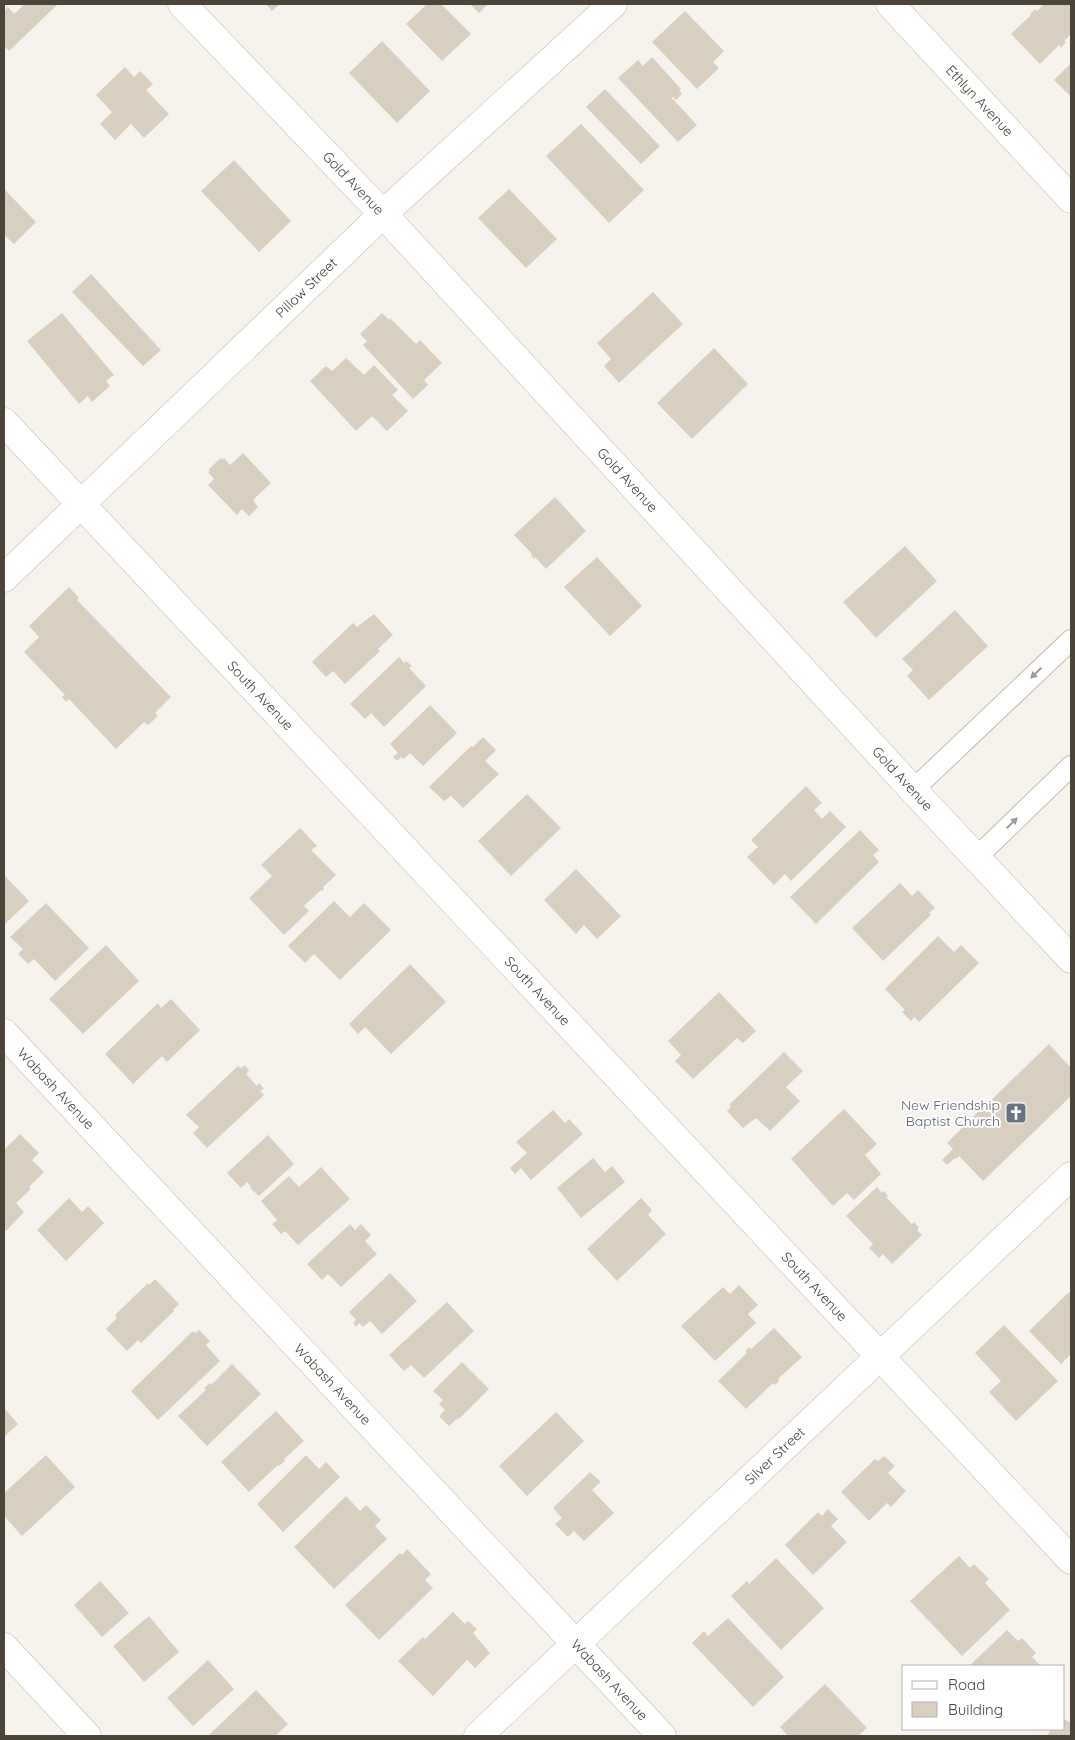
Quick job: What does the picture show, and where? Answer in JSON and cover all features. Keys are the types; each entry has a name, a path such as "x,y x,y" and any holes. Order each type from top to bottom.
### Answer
{"street":[{"name":"Gold Avenue","path":"182,4 383,214 913,790 1071,958"},
{"name":"Pillow Street","path":"4,578 383,214 613,4"},
{"name":"Ethlyn Avenue","path":"890,4 1071,199"},
{"name":"South Avenue","path":"4,422 881,1355 1071,1560"},
{"name":"Wabash Avenue","path":"4,1033 662,1736"},
{"name":"Silver Street","path":"478,1736 1071,1176"},
{"path":"4,1647 87,1736"}],"lane":[{"path":"913,790 1071,640"},
{"path":"977,857 1071,766"}],"building":[{"path":"25,4 58,4 9,51 4,46 4,11 8,7 14,14"},
{"path":"266,4 280,4 272,11"},
{"path":"427,4 441,4 471,34 442,61 406,24"},
{"path":"470,4 488,4 479,13"},
{"path":"1044,4 1071,4 1071,34 1064,41 1066,42 1061,48 1059,45 1040,64 1011,34 1035,9 1037,11"},
{"path":"685,11 724,51 713,62 719,68 697,89 652,42"},
{"path":"382,41 430,91 397,123 349,73"},
{"path":"652,57 681,89 679,91 682,94 676,100 671,97 697,125 678,142 618,78 638,60 643,66"},
{"path":"1071,63 1071,97 1054,80"},
{"path":"125,67 134,77 140,71 153,84 146,90 169,114 144,138 131,124 115,140 100,124 112,112 96,95"},
{"path":"605,89 660,146 641,164 586,107"},
{"path":"581,124 644,190 609,223 546,156"},
{"path":"234,160 291,221 259,252 201,191"},
{"path":"4,189 36,222 14,244 4,235"},
{"path":"509,189 557,239 526,268 478,218"},
{"path":"91,274 161,350 143,366 72,292"},
{"path":"653,292 683,324 619,383 604,366 611,359 597,343"},
{"path":"62,313 114,375 106,381 110,386 92,402 88,396 79,404 27,341"},
{"path":"382,313 389,320 390,318 416,344 420,340 442,363 424,380 428,385 413,399 363,345 367,341 360,334"},
{"path":"714,348 748,384 692,439 657,403"},
{"path":"346,358 364,375 374,365 398,390 392,395 408,411 387,431 372,416 356,431 310,381 326,366 332,371"},
{"path":"243,453 271,483 253,500 258,507 249,516 242,509 237,515 208,485 214,479 208,472 210,471 209,469 221,458 222,460 224,458 230,465"},
{"path":"555,497 586,531 546,569 535,557 534,559 532,554 514,535"},
{"path":"905,546 937,581 876,638 843,602"},
{"path":"597,557 642,606 610,636 564,587"},
{"path":"69,587 79,598 77,600 171,697 155,713 158,716 148,725 144,722 116,749 69,699 66,702 62,697 65,695 24,652 39,637 29,626"},
{"path":"955,610 988,646 929,700 907,676 913,670 902,659"},
{"path":"374,614 393,635 378,649 380,651 345,684 333,671 326,677 312,662 353,623 357,627"},
{"path":"399,657 404,663 406,661 412,666 409,668 426,686 384,727 371,713 365,719 350,704"},
{"path":"430,705 457,733 423,766 410,753 404,759 401,757 397,761 393,757 398,753 390,744"},
{"path":"483,737 496,750 485,761 499,774 463,808 451,796 444,801 429,787 471,746 473,747"},
{"path":"806,786 822,803 814,810 822,819 830,811 846,827 791,881 785,874 774,885 747,857 758,847 751,840"},
{"path":"527,794 561,828 511,876 478,841"},
{"path":"300,828 317,846 311,850 336,875 323,887 322,891 304,906 309,911 284,935 249,898 272,876 261,865"},
{"path":"860,830 879,850 873,855 879,862 816,924 790,897"},
{"path":"576,869 621,916 597,939 584,925 576,934 544,900"},
{"path":"4,875 29,901 4,925"},
{"path":"900,883 912,896 918,890 935,908 929,913 931,915 883,961 852,928"},
{"path":"334,901 350,917 364,903 391,930 340,980 314,954 305,963 288,946"},
{"path":"46,903 89,948 55,981 34,959 28,964 18,954 23,949 10,937"},
{"path":"938,936 954,952 961,945 979,963 919,1022 914,1017 911,1021 902,1012 905,1010 885,989"},
{"path":"106,945 139,981 83,1034 49,999"},
{"path":"410,964 446,1002 391,1054 365,1027 358,1034 349,1024"},
{"path":"719,992 756,1031 743,1043 737,1038 693,1079 675,1061 681,1055 668,1041"},
{"path":"171,999 200,1030 167,1062 162,1056 133,1084 105,1054 158,1003 161,1008"},
{"name":"New Friendship Baptist Church","path":"1049,1044 1071,1068 1071,1096 983,1181 959,1156 947,1165 942,1160 953,1149 947,1143 982,1108 980,1106 985,1102 987,1104"},
{"path":"784,1052 803,1071 786,1087 800,1101 770,1131 756,1118 743,1128 727,1111 731,1107 729,1105"},
{"path":"245,1065 249,1071 246,1074 257,1086 259,1083 264,1089 260,1091 264,1095 207,1148 193,1133 199,1127 186,1115 238,1066 241,1068"},
{"path":"844,1109 877,1144 865,1155 881,1174 854,1200 847,1193 833,1206 791,1159"},
{"path":"553,1110 565,1123 569,1119 583,1134 531,1180 521,1168 515,1174 510,1168 527,1153 516,1142"},
{"path":"20,1134 39,1153 32,1160 44,1172 29,1187 31,1189 16,1203 24,1212 6,1231 4,1229 4,1150"},
{"path":"268,1135 294,1164 259,1196 250,1188 247,1182 241,1188 227,1173"},
{"path":"593,1158 605,1172 612,1166 625,1182 581,1218 557,1188"},
{"path":"321,1167 350,1199 298,1245 285,1231 281,1234 272,1224 277,1220 261,1201 289,1176 299,1187"},
{"path":"877,1187 882,1193 884,1191 888,1196 886,1197 912,1224 914,1222 919,1228 917,1230 922,1235 892,1264 883,1254 879,1258 869,1248 873,1244 846,1216"},
{"path":"69,1198 82,1212 88,1206 104,1223 66,1261 37,1230"},
{"path":"641,1198 652,1210 648,1215 666,1234 617,1281 587,1249"},
{"path":"350,1224 355,1230 361,1224 371,1235 365,1241 377,1254 341,1287 328,1274 322,1280 307,1264"},
{"path":"390,1273 417,1301 382,1334 370,1321 363,1327 359,1323 356,1327 353,1323 356,1320 349,1312"},
{"path":"155,1279 179,1304 141,1343 138,1340 127,1351 106,1329 117,1318 115,1315 148,1283 149,1285"},
{"path":"739,1285 758,1305 748,1314 756,1323 715,1361 681,1326 723,1287 730,1294"},
{"path":"1069,1292 1071,1294 1071,1354 1061,1364 1029,1331"},
{"path":"447,1302 474,1331 424,1378 411,1365 404,1371 389,1355"},
{"path":"1004,1325 1058,1381 1016,1421 989,1392 1001,1381 975,1353"},
{"path":"774,1328 802,1357 778,1379 779,1381 775,1385 773,1383 746,1409 718,1381 747,1353 745,1352 749,1347 751,1349"},
{"path":"199,1330 210,1341 206,1345 220,1361 158,1420 131,1391 193,1331 195,1333"},
{"path":"462,1362 489,1389 459,1419 449,1426 439,1416 445,1410 439,1404 443,1400 433,1391"},
{"path":"232,1364 261,1394 207,1446 178,1416 206,1390 204,1388 210,1383 211,1385"},
{"path":"4,1408 18,1424 4,1437"},
{"path":"276,1411 304,1441 284,1459 285,1461 278,1465 249,1492 221,1462"},
{"path":"556,1412 584,1441 527,1496 499,1466"},
{"path":"46,1455 75,1487 22,1536 4,1516 4,1493"},
{"path":"306,1455 319,1469 326,1462 340,1477 283,1532 257,1504"},
{"path":"884,1456 895,1466 888,1473 906,1491 891,1507 887,1503 869,1521 841,1492 875,1459 878,1461"},
{"path":"590,1472 601,1482 592,1490 614,1513 584,1541 574,1531 568,1537 555,1524 562,1518 553,1508"},
{"path":"346,1496 360,1511 366,1505 381,1520 375,1526 387,1539 334,1589 294,1547"},
{"path":"828,1509 838,1519 831,1526 847,1542 813,1575 785,1545 818,1512 822,1516"},
{"path":"407,1549 431,1574 425,1580 433,1588 379,1640 345,1605 400,1553 402,1555"},
{"path":"959,1556 970,1568 974,1564 989,1579 985,1583 1010,1610 962,1656 910,1601"},
{"path":"776,1558 824,1608 781,1650 731,1596 747,1581 749,1584"},
{"path":"100,1581 129,1613 102,1637 74,1605"},
{"path":"453,1612 465,1624 468,1621 477,1629 473,1633 490,1653 475,1668 467,1660 433,1696 398,1661 423,1637 425,1639"},
{"path":"149,1616 179,1652 144,1682 113,1646"},
{"path":"728,1618 784,1677 753,1707 692,1643 704,1631 708,1636"},
{"path":"1007,1630 1018,1641 1022,1638 1036,1653 1032,1657 1040,1665 970,1665"},
{"path":"208,1660 234,1689 193,1726 167,1698"},
{"path":"825,1684 867,1728 858,1736 788,1736 780,1727"},
{"path":"256,1690 288,1724 275,1736 208,1736"},
{"path":"1065,1720 1071,1723 1071,1736 1047,1736 1050,1730 1065,1730"}],"place":[{"name":"New Friendship Baptist Church","path":"1016,1113"}]}
